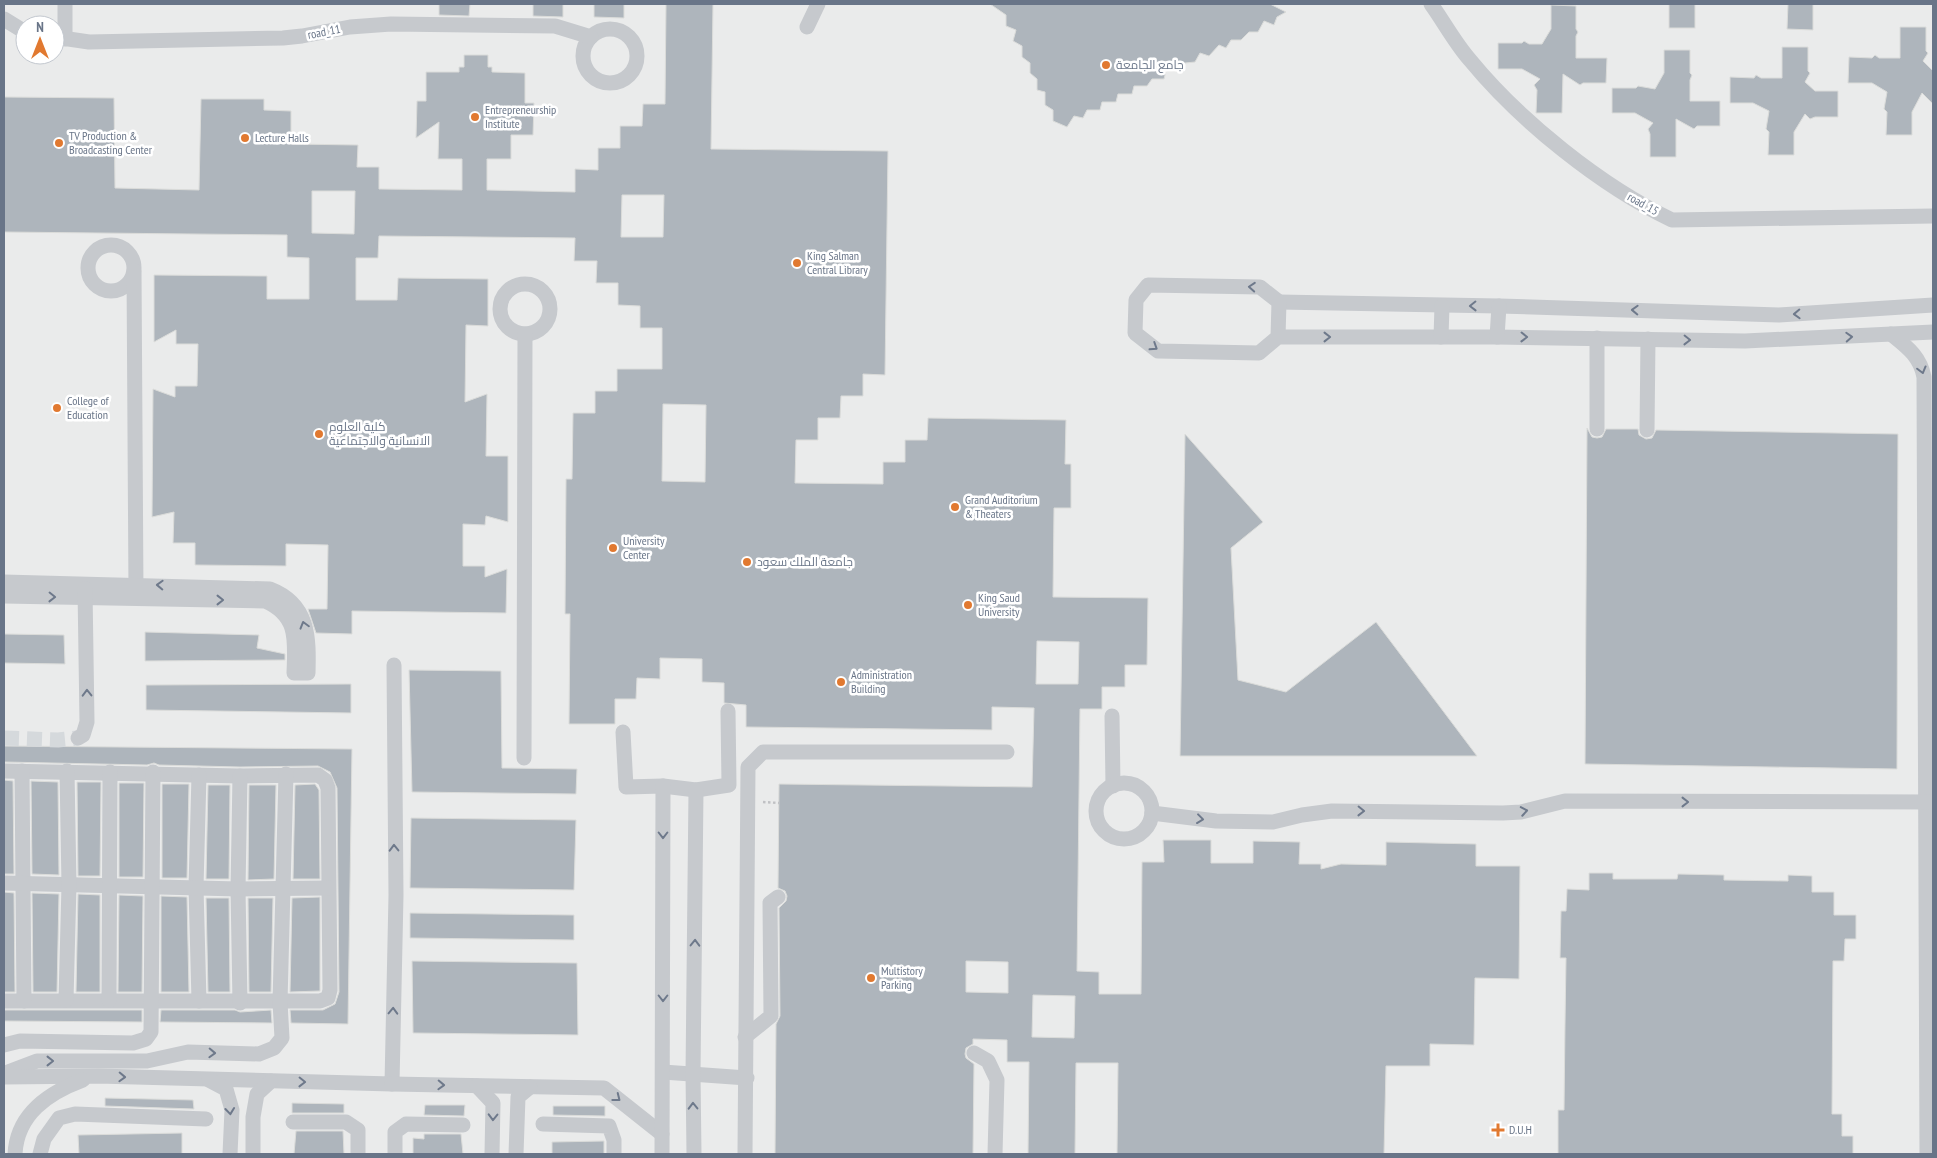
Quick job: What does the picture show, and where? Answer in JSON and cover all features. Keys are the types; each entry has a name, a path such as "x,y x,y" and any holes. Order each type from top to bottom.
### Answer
{"street":[{"path":"807,27 818,4"},
{"name":"road_15","path":"1431,4 1469,60 1522,116 1613,187 1641,205 1672,220 1933,216"},
{"path":"4,19 15,26"},
{"name":"road_11","path":"65,39 89,42 283,38 350,27 391,24 555,26 591,37"},
{"path":"134,271 136,599"},
{"path":"1933,305 1779,315 1499,306 1279,302 1260,287 1148,285 1136,300 1135,333 1158,352 1259,353 1278,337 1497,337 1745,341 1933,332"},
{"path":"1278,337 1279,302"},
{"path":"1442,306 1442,337"},
{"path":"1497,337 1499,306"},
{"path":"524,758 525,334"},
{"path":"1891,334 1916,355 1922,365 1924,377 1929,802 1927,1154"},
{"path":"1597,338 1597,429"},
{"path":"1646,430 1648,340"},
{"path":"4,582 85,591 136,599 258,600 272,604 288,618 294,631 301,673 309,646 304,620 290,600 277,592 262,587 136,584 85,591 4,596"},
{"path":"78,738 83,735 87,722 85,591"},
{"path":"392,1084 396,895 394,665"},
{"path":"623,732 626,787 664,786 696,790 729,785 728,711"},
{"path":"1112,716 1113,786"},
{"path":"745,1154 748,767 764,752 1007,752"},
{"path":"4,771 152,772 240,776 318,775 325,780 328,788 330,990 328,998 320,1001 240,1003 151,1000 4,1001"},
{"path":"22,771 24,1001"},
{"path":"66,1000 69,885 68,771"},
{"path":"109,1000 110,772"},
{"path":"4,1045 20,1041 139,1042 146,1039 151,1032 152,772"},
{"path":"4,1075 37,1061 147,1061 188,1052 259,1054 274,1048 282,1038 280,1002 286,774"},
{"path":"199,775 196,887 199,1001"},
{"path":"240,776 238,889 240,1003"},
{"path":"1122,784 1140,789 1147,796 1152,813 1145,830 1130,839 1121,839 1105,832 1099,824 1096,808 1099,798 1113,786 1122,784"},
{"path":"662,1154 664,786"},
{"path":"694,1154 696,790"},
{"path":"1152,813 1216,821 1274,822 1302,815 1332,811 1521,812 1565,801 1929,802"},
{"path":"4,884 23,883 151,888 328,888"},
{"path":"745,1037 771,1016 770,904 778,897"},
{"path":"974,1053 988,1061 997,1080 995,1154"},
{"path":"663,1072 747,1078"},
{"path":"4,1075 604,1088 662,1134"},
{"path":"15,1154 16,1142 30,1112 51,1094 92,1076"},
{"path":"208,1079 226,1089 232,1110 230,1154"},
{"path":"253,1154 253,1117 257,1094 271,1081"},
{"path":"477,1086 493,1103 492,1154"},
{"path":"516,1154 518,1097 530,1087"},
{"path":"40,1154 44,1139 59,1118 75,1114 206,1119"},
{"path":"293,1122 346,1122 358,1130 358,1154"},
{"path":"396,1154 395,1132 406,1124 463,1125"},
{"path":"544,1124 609,1126 614,1140 614,1154"}],"shaded area":[{"name":"King Saud University","path":"4,4 1933,4 1933,1154 4,1154"}],"building":[{"path":"439,4 470,4 469,16 439,15"},
{"path":"533,4 563,4 563,17 533,16"},
{"path":"594,4 624,4 624,18 594,17"},
{"path":"666,4 713,4 711,149 888,151 885,375 863,374 863,396 841,396 840,418 818,418 818,440 796,440 795,483 883,484 883,462 905,462 905,440 927,440 928,418 1066,420 1065,464 1071,464 1071,508 1054,508 1053,597 1148,598 1147,665 1125,665 1125,687 1102,687 1102,709 1080,709 1077,971 1099,972 1099,994 1141,994 1142,862 1164,862 1163,840 1211,840 1211,863 1253,863 1253,841 1300,842 1299,864 1321,864 1321,869 1341,864 1386,865 1386,842 1476,844 1476,866 1520,866 1519,979 1475,978 1474,1045 1430,1044 1430,1066 1386,1066 1384,1154 1117,1154 1118,1063 1076,1063 1075,1154 1028,1154 1029,1062 1007,1062 1007,1040 973,1039 973,1044 966,1048 965,1054 966,1058 974,1064 973,1154 775,1154 776,1024 780,1016 779,908 786,901 787,896 785,891 778,888 779,784 1032,787 1034,708 992,707 992,730 746,727 746,705 724,703 724,683 702,682 702,659 660,658 660,679 637,678 636,699 615,699 615,724 569,724 570,614 565,614 566,479 572,479 573,413 595,413 595,391 617,391 617,369 662,369 662,328 640,328 640,306 618,305 618,283 596,283 597,261 574,261 575,238 379,236 378,258 356,258 356,300 397,300 398,278 488,279 488,326 466,325 465,402 487,394 486,456 508,456 508,522 486,516 485,525 463,524 463,566 485,566 485,577 507,569 506,613 352,611 352,634 316,633 308,609 327,609 328,545 286,544 286,566 195,565 195,543 173,543 174,512 152,517 153,389 175,397 175,386 197,386 198,344 176,344 176,330 154,342 154,275 267,276 267,299 309,299 309,258 287,257 287,235 4,232 4,97 114,98 115,188 199,190 201,99 264,99 264,110 291,111 291,144 358,145 357,167 379,167 379,189 462,190 462,159 438,159 439,122 416,138 417,101 426,101 426,72 459,72 459,67 464,67 464,55 488,55 488,67 492,67 492,72 525,73 525,103 534,103 533,135 511,135 511,159 487,159 487,190 575,192 575,169 598,170 598,148 620,148 620,126 642,126 643,104 665,104","holes":["312,191 355,191 354,234 312,233","622,195 664,195 663,237 621,237","663,404 706,405 705,482 662,481","1037,641 1079,642 1078,684 1036,684","966,961 1008,962 1008,993 966,992","1033,995 1075,996 1074,1038 1032,1037"]},
{"name":"جامع الجامعة","path":"990,4 1270,4 1286,12 1277,17 1274,25 1264,21 1258,32 1249,32 1241,40 1231,40 1226,48 1219,45 1209,56 1200,53 1195,62 1185,63 1178,71 1166,71 1164,79 1152,79 1147,86 1134,86 1132,94 1118,94 1116,102 1102,102 1100,110 1087,110 1083,118 1074,116 1067,127 1053,121 1053,110 1045,105 1045,92 1037,90 1037,79 1030,73 1030,63 1022,57 1022,46 1013,41 1016,30 1006,26 1006,15"},
{"path":"1669,4 1695,4 1695,28 1669,28"},
{"path":"1788,4 1813,4 1813,30 1787,29"},
{"path":"1551,5 1576,6 1576,29 1578,32 1576,36 1576,58 1607,58 1606,83 1583,83 1580,85 1563,74 1562,113 1536,113 1537,90 1534,85 1540,79 1522,69 1498,69 1498,43 1522,43 1524,41 1529,44 1542,44 1551,29"},
{"path":"1900,27 1926,27 1926,51 1928,53 1923,61 1933,71 1933,104 1922,93 1912,112 1912,135 1886,135 1887,112 1884,109 1887,92 1872,83 1848,83 1849,57 1872,58 1875,55 1879,58 1900,58"},
{"path":"1782,47 1808,47 1808,71 1810,73 1805,82 1815,91 1838,91 1838,117 1815,117 1810,119 1805,114 1794,132 1794,155 1768,155 1769,132 1766,129 1769,111 1753,103 1730,103 1730,77 1754,78 1756,75 1761,78 1782,78"},
{"path":"1664,50 1690,50 1690,73 1692,75 1690,80 1690,101 1720,101 1720,126 1697,126 1694,129 1676,119 1676,157 1650,157 1650,134 1648,129 1653,123 1635,113 1612,113 1612,88 1636,88 1638,86 1655,89 1664,73"},
{"path":"1587,428 1592,437 1597,438 1602,437 1606,429 1638,429 1639,435 1646,439 1652,438 1656,430 1898,434 1897,769 1585,764"},
{"path":"1185,434 1263,522 1231,548 1238,680 1286,692 1376,622 1477,756 1180,756"},
{"path":"145,632 259,635 257,648 285,654 285,660 145,661"},
{"path":"4,634 64,635 65,664 4,663"},
{"path":"409,670 501,671 502,768 577,769 576,794 412,792"},
{"path":"351,684 351,713 146,710 146,685"},
{"path":"4,746 352,749 348,1024 291,1023 290,1010 323,1010 335,1004 339,992 337,788 330,772 318,766 240,767 159,765 154,763 147,765 4,762"},
{"path":"4,780 13,781 14,874 4,874"},
{"path":"31,781 58,782 59,875 32,874"},
{"path":"77,782 101,782 100,876 78,876"},
{"path":"119,783 144,783 143,877 119,877"},
{"path":"162,784 189,784 187,878 162,878"},
{"path":"315,784 319,790 320,879 293,879 295,785"},
{"path":"208,785 230,785 229,879 206,879"},
{"path":"249,785 276,785 274,879 248,880"},
{"path":"411,818 576,820 574,890 410,888"},
{"path":"1589,873 1613,873 1613,879 1677,879 1678,874 1724,875 1724,880 1788,881 1788,875 1812,876 1812,892 1834,892 1834,915 1856,915 1856,939 1845,939 1844,961 1833,961 1832,1114 1842,1114 1842,1136 1853,1136 1853,1154 1558,1154 1558,1110 1564,1110 1566,958 1560,958 1561,911 1566,911 1567,889 1589,890"},
{"path":"4,892 14,893 15,992 4,992"},
{"path":"32,893 59,894 57,992 33,992"},
{"path":"78,894 100,895 100,992 76,992"},
{"path":"119,895 143,896 142,992 118,992"},
{"path":"161,896 187,897 189,992 161,992"},
{"path":"320,897 320,991 290,992 292,898"},
{"path":"206,898 229,898 230,992 208,992"},
{"path":"248,898 273,898 271,992 249,992"},
{"path":"410,913 574,915 574,940 410,938"},
{"path":"412,961 577,963 578,1035 413,1033"},
{"path":"4,1010 142,1010 142,1022 4,1021"},
{"path":"161,1010 235,1010 240,1012 271,1010 272,1023 160,1022"},
{"path":"105,1098 193,1100 194,1109 105,1106"},
{"path":"292,1103 344,1104 344,1113 292,1113"},
{"path":"425,1105 465,1105 464,1116 424,1115"},
{"path":"553,1106 605,1106 605,1116 553,1115"},
{"path":"296,1131 343,1131 344,1154 294,1154"},
{"path":"182,1133 182,1154 79,1154 78,1135"},
{"path":"424,1134 461,1134 463,1154 413,1154 413,1138 424,1139"},
{"path":"604,1141 604,1154 552,1154 552,1142"}],"tunnel":[{"path":"4,738 58,740 78,738"}],"place":[{"name":"جامع الجامعة","path":"1106,65"},
{"name":"Entrepreneurship Institute","path":"475,117"},
{"name":"Lecture Halls","path":"245,138"},
{"name":"TV Production & Broadcasting Center","path":"59,143"},
{"name":"King Salman Central Library","path":"797,263"},
{"name":"College of Education","path":"57,408"},
{"name":"كلية العلوم الانسانية والاجتماعية","path":"319,434"},
{"name":"Grand Auditorium & Theaters","path":"955,507"},
{"name":"University Center","path":"613,548"},
{"name":"جامعة الملك سعود","path":"747,562"},
{"name":"King Saud University","path":"968,605"},
{"name":"Administration Building","path":"841,682"},
{"name":"Multistory Parking","path":"871,978"},
{"name":"D.U.H","path":"1498,1130"}]}
